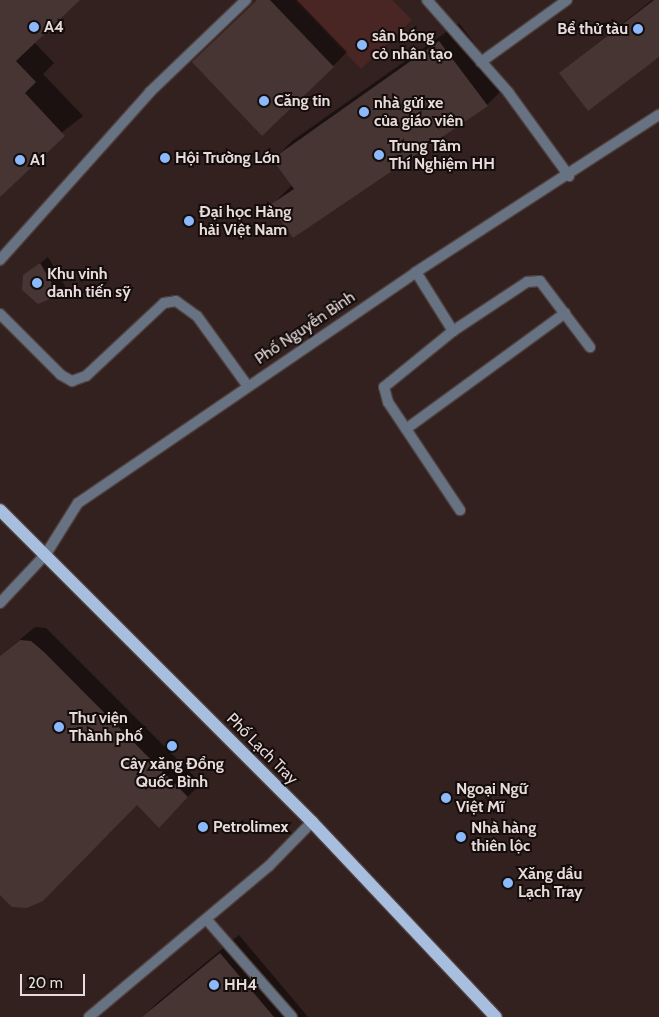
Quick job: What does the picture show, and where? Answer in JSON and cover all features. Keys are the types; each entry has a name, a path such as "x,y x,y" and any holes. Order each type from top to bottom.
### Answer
{"main road":[{"name":"Phố Lạch Tray","path":"0,510 312,822 496,1017"}],"street":[{"path":"0,260 150,92 246,0"},
{"path":"428,0 481,62 569,176"},
{"path":"481,62 567,0"},
{"name":"Phố Nguyễn Bình","path":"0,603 46,554 78,503 247,385 416,272 569,176 659,115"},
{"path":"416,272 453,331"},
{"path":"460,510 406,429 384,387 453,331 528,282 540,281 590,347"},
{"path":"0,314 61,375 72,380 86,376 164,303 176,301 197,316 247,385"},
{"path":"406,429 565,313"},
{"path":"89,1017 207,920 312,822"},
{"path":"207,920 292,1017"}],"shaded area":[{"name":"sân bóng cỏ nhân tạo","path":"294,0 392,0 412,20 361,69"}],"building":[{"path":"0,0 80,0 16,61 36,82 25,93 65,136 0,197"},
{"name":"Căng tin","path":"257,0 270,0 334,67 262,136 192,62"},
{"name":"Bể thử tàu","path":"654,0 659,0 659,57 588,111 559,73"},
{"path":"439,41 488,106 293,238 270,205 294,189 272,159"},
{"name":"Khu vinh danh tiến sỹ","path":"40,263 59,295 38,304 22,290 23,275"},
{"name":"Thư viện Thành phố","path":"20,640 31,641 44,652 188,797 159,828 137,805 43,901 27,908 12,907 0,895 0,656"},
{"name":"HH4","path":"220,953 274,1017 142,1017"}],"place":[{"name":"A4","path":"34,27"},
{"name":"Bể thử tàu","path":"638,29"},
{"name":"sân bóng cỏ nhân tạo","path":"362,45"},
{"name":"Căng tin","path":"264,101"},
{"name":"nhà gửi xe của giáo viên","path":"364,112"},
{"name":"Trung Tâm Thí Nghiệm HH","path":"379,155"},
{"name":"Hội Trường Lớn","path":"165,158"},
{"name":"A1","path":"20,160"},
{"name":"Đại học Hàng hải Việt Nam","path":"189,221"},
{"name":"Khu vinh danh tiến sỹ","path":"37,283"},
{"name":"Thư viện Thành phố","path":"59,727"},
{"name":"Cây xăng Đổng Quốc Bình","path":"172,746"},
{"name":"Ngoại Ngữ Việt Mĩ","path":"446,798"},
{"name":"Petrolimex","path":"203,827"},
{"name":"Nhà hàng thiên lộc","path":"461,837"},
{"name":"Xăng dầu Lạch Tray","path":"508,883"},
{"name":"HH4","path":"214,985"}]}
